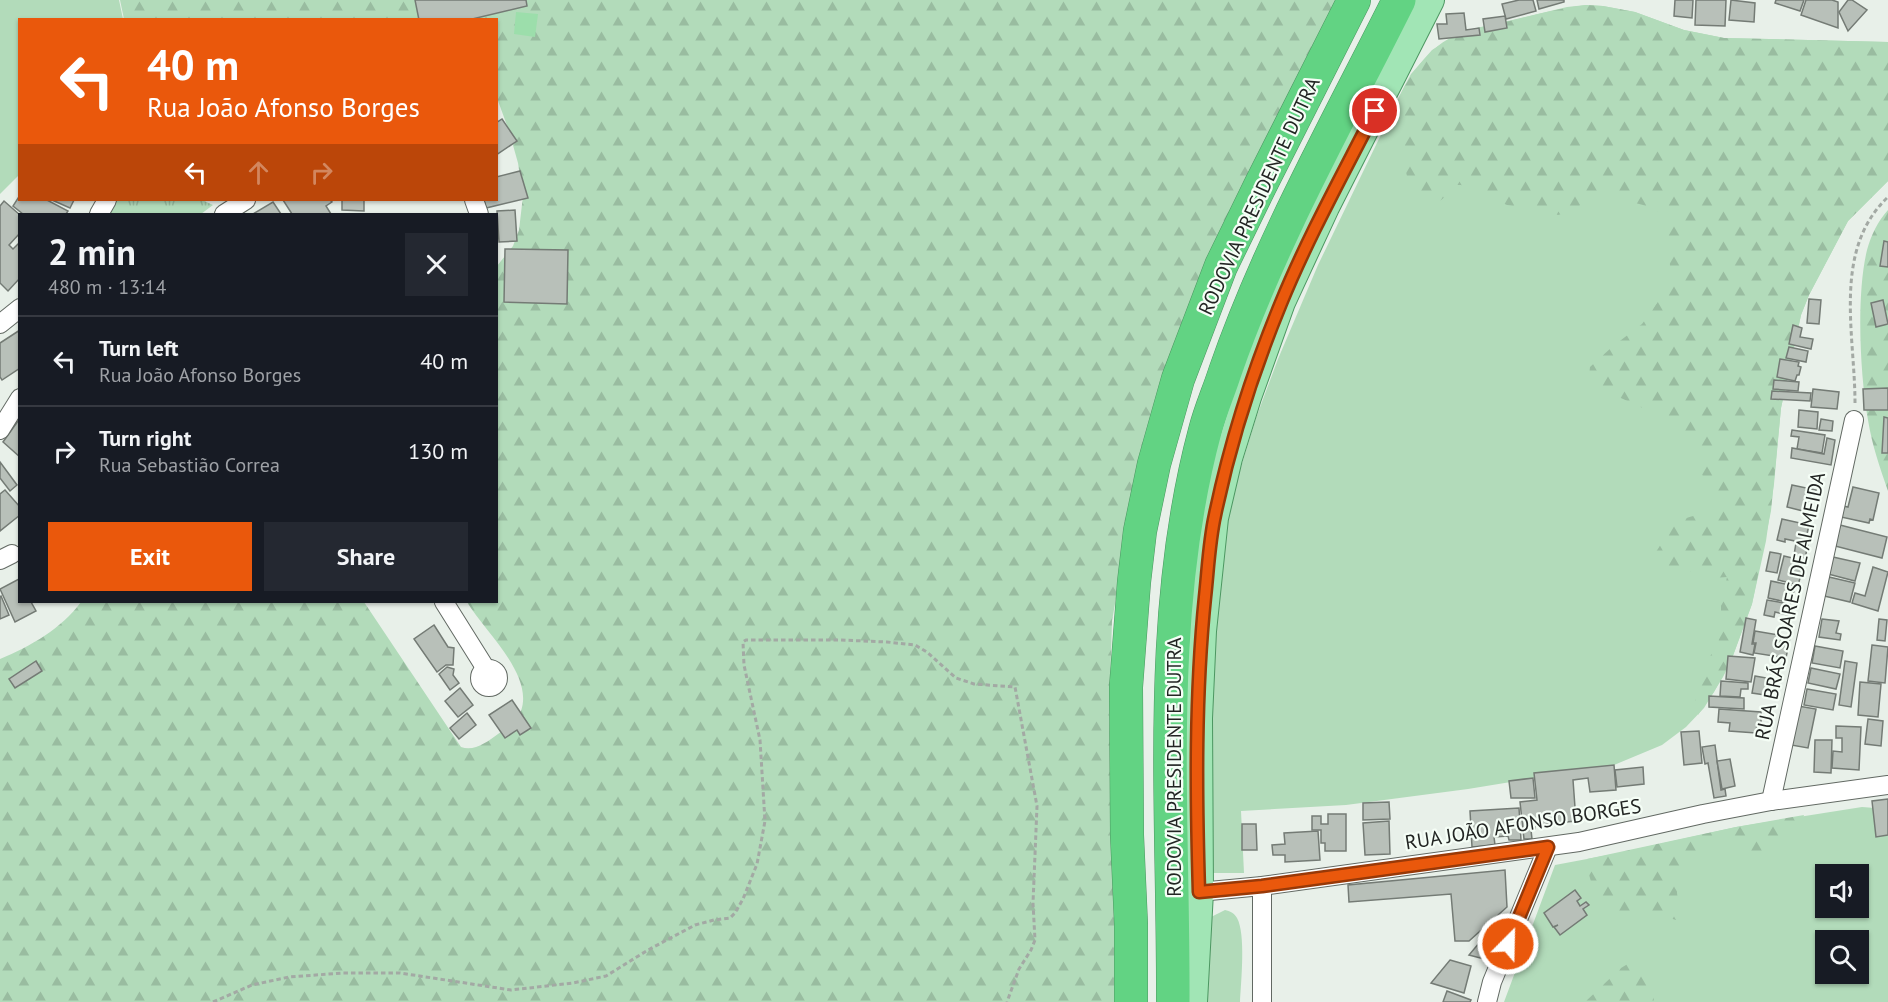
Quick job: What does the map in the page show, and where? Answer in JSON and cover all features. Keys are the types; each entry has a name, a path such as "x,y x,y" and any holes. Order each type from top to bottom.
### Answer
{"highway":[{"name":"RODOVIA PRESIDENTE DUTRA","path":"1131,1002 1126,687 1140,531 1154,464 1178,379 1221,267 1354,0"},
{"name":"RODOVIA PRESIDENTE DUTRA","path":"1173,1002 1170,735 1172,668 1177,587 1205,430 1248,309 1290,217 1399,0"}],"main road":[{"path":"1194,1002 1199,892 1198,718 1202,631 1214,518 1228,458 1250,387 1281,302 1325,207 1430,0"}],"street":[{"path":"225,213 241,201"},
{"path":"0,324 18,310"},
{"path":"0,430 18,401"},
{"name":"RUA BRÁS SOARES DE ALMEIDA","path":"1771,801 1854,420"},
{"path":"445,603 486,669"},
{"name":"RUA JOÃO AFONSO BORGES","path":"1199,892 1262,886 1548,847 1771,801 1888,785"},
{"path":"1486,1002 1492,982 1548,847"},
{"path":"1262,886 1262,1002"}],"path":[{"path":"1854,420 1851,300 1853,264 1863,230 1873,211 1888,197"},
{"path":"213,1002 252,985 289,977 343,973 400,973 511,990 573,983 606,976 685,930 714,920 730,918 743,899 757,864 762,847 765,821 760,740 744,665 743,642 746,640 840,640 915,645 927,652 956,678 974,684 1015,687 1023,741 1037,806 1033,903 1035,940 1018,969 1007,1002"}],"green space":[{"path":"0,0 119,0 123,18 18,18 18,176 0,194"},
{"path":"120,0 1339,0 1133,501 1112,621 1109,721 1124,903 1125,1002 0,1002 0,659 45,636 80,603 365,603 461,747 476,747 505,729 521,711 523,697 514,668 468,603 498,603 498,265 513,246 519,230 523,196 518,163 498,101 498,18 124,18"},
{"path":"1586,5 1635,12 1684,30 1724,38 1888,42 1888,181 1848,221 1801,315 1781,408 1766,541 1752,604 1731,661 1704,708 1686,727 1662,745 1614,765 1468,789 1346,805 1241,811 1244,873 1203,873 1201,802 1223,537 1236,483 1256,418 1318,265 1404,87 1411,74 1432,50 1461,32 1567,7"},
{"path":"1586,5 1635,12 1684,30 1724,38 1888,42 1888,181 1848,221 1801,315 1781,408 1771,511 1752,604 1731,661 1698,715 1693,686 1696,677 1717,646 1721,632 1721,604 1727,577 1713,578 1685,570 1671,570 1656,562 1653,556 1677,523 1692,516 1733,507 1717,495 1706,482 1685,432 1662,417 1609,392 1589,376 1590,367 1642,324 1660,299 1670,266 1669,251 1663,234 1664,214 1643,205 1604,195 1594,197 1569,212 1558,215 1534,205 1518,207 1507,205 1461,185 1456,185 1440,201 1427,203 1407,176 1404,164 1405,139 1394,107 1420,64 1448,39 1472,29"},
{"path":"111,201 204,201 213,205 202,213 105,213"},
{"path":"1888,210 1888,491 1868,420 1861,358 1860,312 1867,250 1875,228"},
{"path":"1862,807 1888,809 1888,1002 1504,1002 1555,865 1736,827"},
{"path":"1804,815 1795,832 1770,844 1760,857 1744,853 1725,840 1711,841 1704,856 1689,862 1677,891 1681,913 1676,920 1654,912 1623,918 1597,903 1587,859"},
{"path":"1225,910 1235,915 1240,925 1242,958 1240,1002 1202,1002 1211,917"},
{"path":"1636,959 1651,969 1654,1002 1585,1002 1621,968"}],"shaded area":[{"path":"516,12 538,14 535,37 514,34"}],"building":[{"path":"415,0 526,0 527,6 476,18 419,18"},
{"path":"1533,0 1536,11 1506,19 1502,4"},
{"path":"1537,0 1564,0 1564,2 1539,9"},
{"path":"1675,0 1693,0 1692,18 1674,16"},
{"path":"1696,0 1726,0 1725,26 1695,25"},
{"path":"1731,0 1755,3 1754,22 1729,20"},
{"path":"1776,0 1804,0 1800,11 1775,3"},
{"path":"1806,0 1838,2 1838,28 1801,15"},
{"path":"1848,0 1852,0 1867,10 1848,31 1839,12"},
{"path":"1464,13 1466,30 1479,28 1480,35 1439,39 1437,24 1447,24 1446,14"},
{"path":"1505,16 1507,28 1485,32 1483,19"},
{"path":"502,119 517,141 498,154 498,122"},
{"path":"520,171 528,198 486,208 484,201 498,201 498,176"},
{"path":"18,198 18,201 49,201 68,211 67,213 22,213 13,206"},
{"path":"4,201 18,213 18,235 9,245 13,249 18,244 18,280 8,291 0,283 0,206"},
{"path":"54,201 74,201 70,208"},
{"path":"284,201 332,202 326,206 330,213 291,213"},
{"path":"342,201 364,201 364,211 342,210"},
{"path":"273,202 280,213 255,213"},
{"path":"515,210 517,241 499,242 497,211"},
{"path":"1884,241 1888,242 1888,267 1880,266"},
{"path":"505,249 568,250 567,304 504,302"},
{"path":"1809,299 1821,300 1819,324 1807,323"},
{"path":"1883,300 1888,324 1876,327 1871,303"},
{"path":"1793,325 1802,328 1800,337 1813,339 1811,349 1789,344"},
{"path":"18,331 18,369 2,380 0,377 0,343"},
{"path":"1789,347 1808,351 1806,362 1786,358"},
{"path":"1780,359 1799,362 1798,366 1801,367 1795,381 1777,377"},
{"path":"1774,380 1799,382 1798,391 1773,389"},
{"path":"1888,388 1888,410 1864,410 1863,389"},
{"path":"1813,389 1839,392 1837,409 1811,407"},
{"path":"1772,391 1811,393 1810,401 1771,399"},
{"path":"1799,410 1818,412 1817,429 1798,427"},
{"path":"1884,417 1888,418 1888,453 1882,453"},
{"path":"1821,419 1833,421 1832,431 1819,430"},
{"path":"18,421 18,455 3,442"},
{"path":"1792,430 1825,435 1822,453 1797,449 1799,437 1791,436"},
{"path":"1827,438 1835,440 1831,465 1791,458 1792,448 1824,454"},
{"path":"0,462 17,485 10,491 0,478"},
{"path":"1792,485 1816,490 1811,513 1787,507"},
{"path":"1853,487 1879,493 1873,520 1870,519 1869,523 1841,517 1843,506 1848,507"},
{"path":"5,490 18,505 18,517 0,531 0,494"},
{"path":"1782,519 1809,525 1805,543 1785,539 1785,542 1777,540"},
{"path":"1840,525 1887,537 1882,558 1835,546"},
{"path":"1796,543 1808,545 1805,558 1794,555"},
{"path":"1770,552 1781,554 1777,573 1766,571"},
{"path":"1784,556 1805,561 1798,585 1778,580"},
{"path":"1833,557 1860,563 1855,581 1828,574"},
{"path":"1873,567 1888,572 1878,611 1852,603 1855,593 1865,596"},
{"path":"1829,577 1855,583 1850,602 1824,596"},
{"path":"18,580 18,603 32,603 36,611 15,622 0,589"},
{"path":"1771,581 1795,586 1791,603 1768,598"},
{"path":"0,597 9,615 0,619"},
{"path":"1767,600 1790,604 1788,615 1775,612 1774,617 1764,615"},
{"path":"1746,618 1756,620 1752,644 1755,644 1753,655 1740,652"},
{"path":"1822,619 1839,621 1836,633 1841,634 1840,640 1819,637"},
{"path":"1879,619 1887,620 1885,641 1877,640"},
{"path":"434,625 448,647 454,648 453,665 446,665 437,672 414,639"},
{"path":"1755,631 1790,637 1786,658 1754,653"},
{"path":"1872,645 1888,647 1885,683 1868,681"},
{"path":"1815,646 1843,651 1840,668 1812,663"},
{"path":"1728,656 1755,658 1751,682 1726,679"},
{"path":"36,661 42,671 15,688 9,679"},
{"path":"1845,661 1857,663 1851,707 1839,705"},
{"path":"447,667 454,669 453,675 459,683 450,690 439,674"},
{"path":"1811,668 1840,674 1836,689 1808,683"},
{"path":"1755,676 1778,680 1772,696 1752,693"},
{"path":"1721,681 1748,683 1748,689 1741,689 1740,697 1720,696"},
{"path":"1860,682 1881,684 1878,717 1858,715"},
{"path":"460,688 473,705 458,717 445,701"},
{"path":"1807,689 1836,694 1833,710 1804,705"},
{"path":"1709,696 1744,698 1744,709 1709,707"},
{"path":"512,700 531,728 520,735 517,730 505,738 489,715"},
{"path":"1798,706 1816,709 1808,748 1791,745"},
{"path":"1719,709 1761,712 1761,723 1757,723 1756,733 1729,731 1730,723 1718,722"},
{"path":"467,713 476,725 459,739 450,728"},
{"path":"1868,719 1883,721 1881,746 1865,744"},
{"path":"1836,726 1861,727 1859,770 1832,768 1833,751 1842,752 1842,738 1836,738"},
{"path":"1699,731 1702,763 1684,765 1681,732"},
{"path":"1815,740 1832,740 1831,773 1814,772"},
{"path":"1715,745 1721,790 1725,789 1726,796 1714,798 1708,763 1705,764 1702,747"},
{"path":"1730,759 1735,786 1722,789 1717,761"},
{"path":"1614,765 1616,790 1590,792 1588,778 1573,780 1576,821 1535,825 1535,829 1531,830 1532,839 1524,839 1520,802 1537,800 1534,773"},
{"path":"1643,767 1644,784 1617,787 1615,770"},
{"path":"1533,778 1535,798 1511,798 1509,781"},
{"path":"1888,799 1888,835 1876,837 1872,801"},
{"path":"1389,802 1390,819 1363,820 1363,803"},
{"path":"1519,808 1521,840 1509,840 1508,836 1494,837 1495,845 1472,847 1470,811"},
{"path":"1328,814 1346,814 1346,851 1325,851 1325,843 1321,843 1321,830 1312,830 1312,816 1321,816 1321,824 1328,824"},
{"path":"1389,821 1390,854 1365,855 1363,823"},
{"path":"1242,824 1256,824 1257,850 1242,850"},
{"path":"1318,831 1320,860 1285,862 1285,855 1273,855 1272,845 1285,844 1284,833"},
{"path":"1505,870 1507,907 1469,941 1455,941 1451,894 1349,902 1348,885"},
{"path":"1575,890 1581,898 1577,901 1580,906 1586,902 1589,905 1583,909 1587,915 1560,935 1554,927 1558,925 1553,927 1544,913"},
{"path":"1495,924 1508,927 1484,959 1469,955"},
{"path":"1450,960 1471,966 1464,993 1431,983"},
{"path":"1447,991 1471,1000 1470,1002 1443,1002"}],"route":[{"path":"1375,111 1325,207 1281,302 1246,397 1228,458 1214,518 1202,631 1198,718 1199,892 1262,886 1548,847 1508,944"}]}
